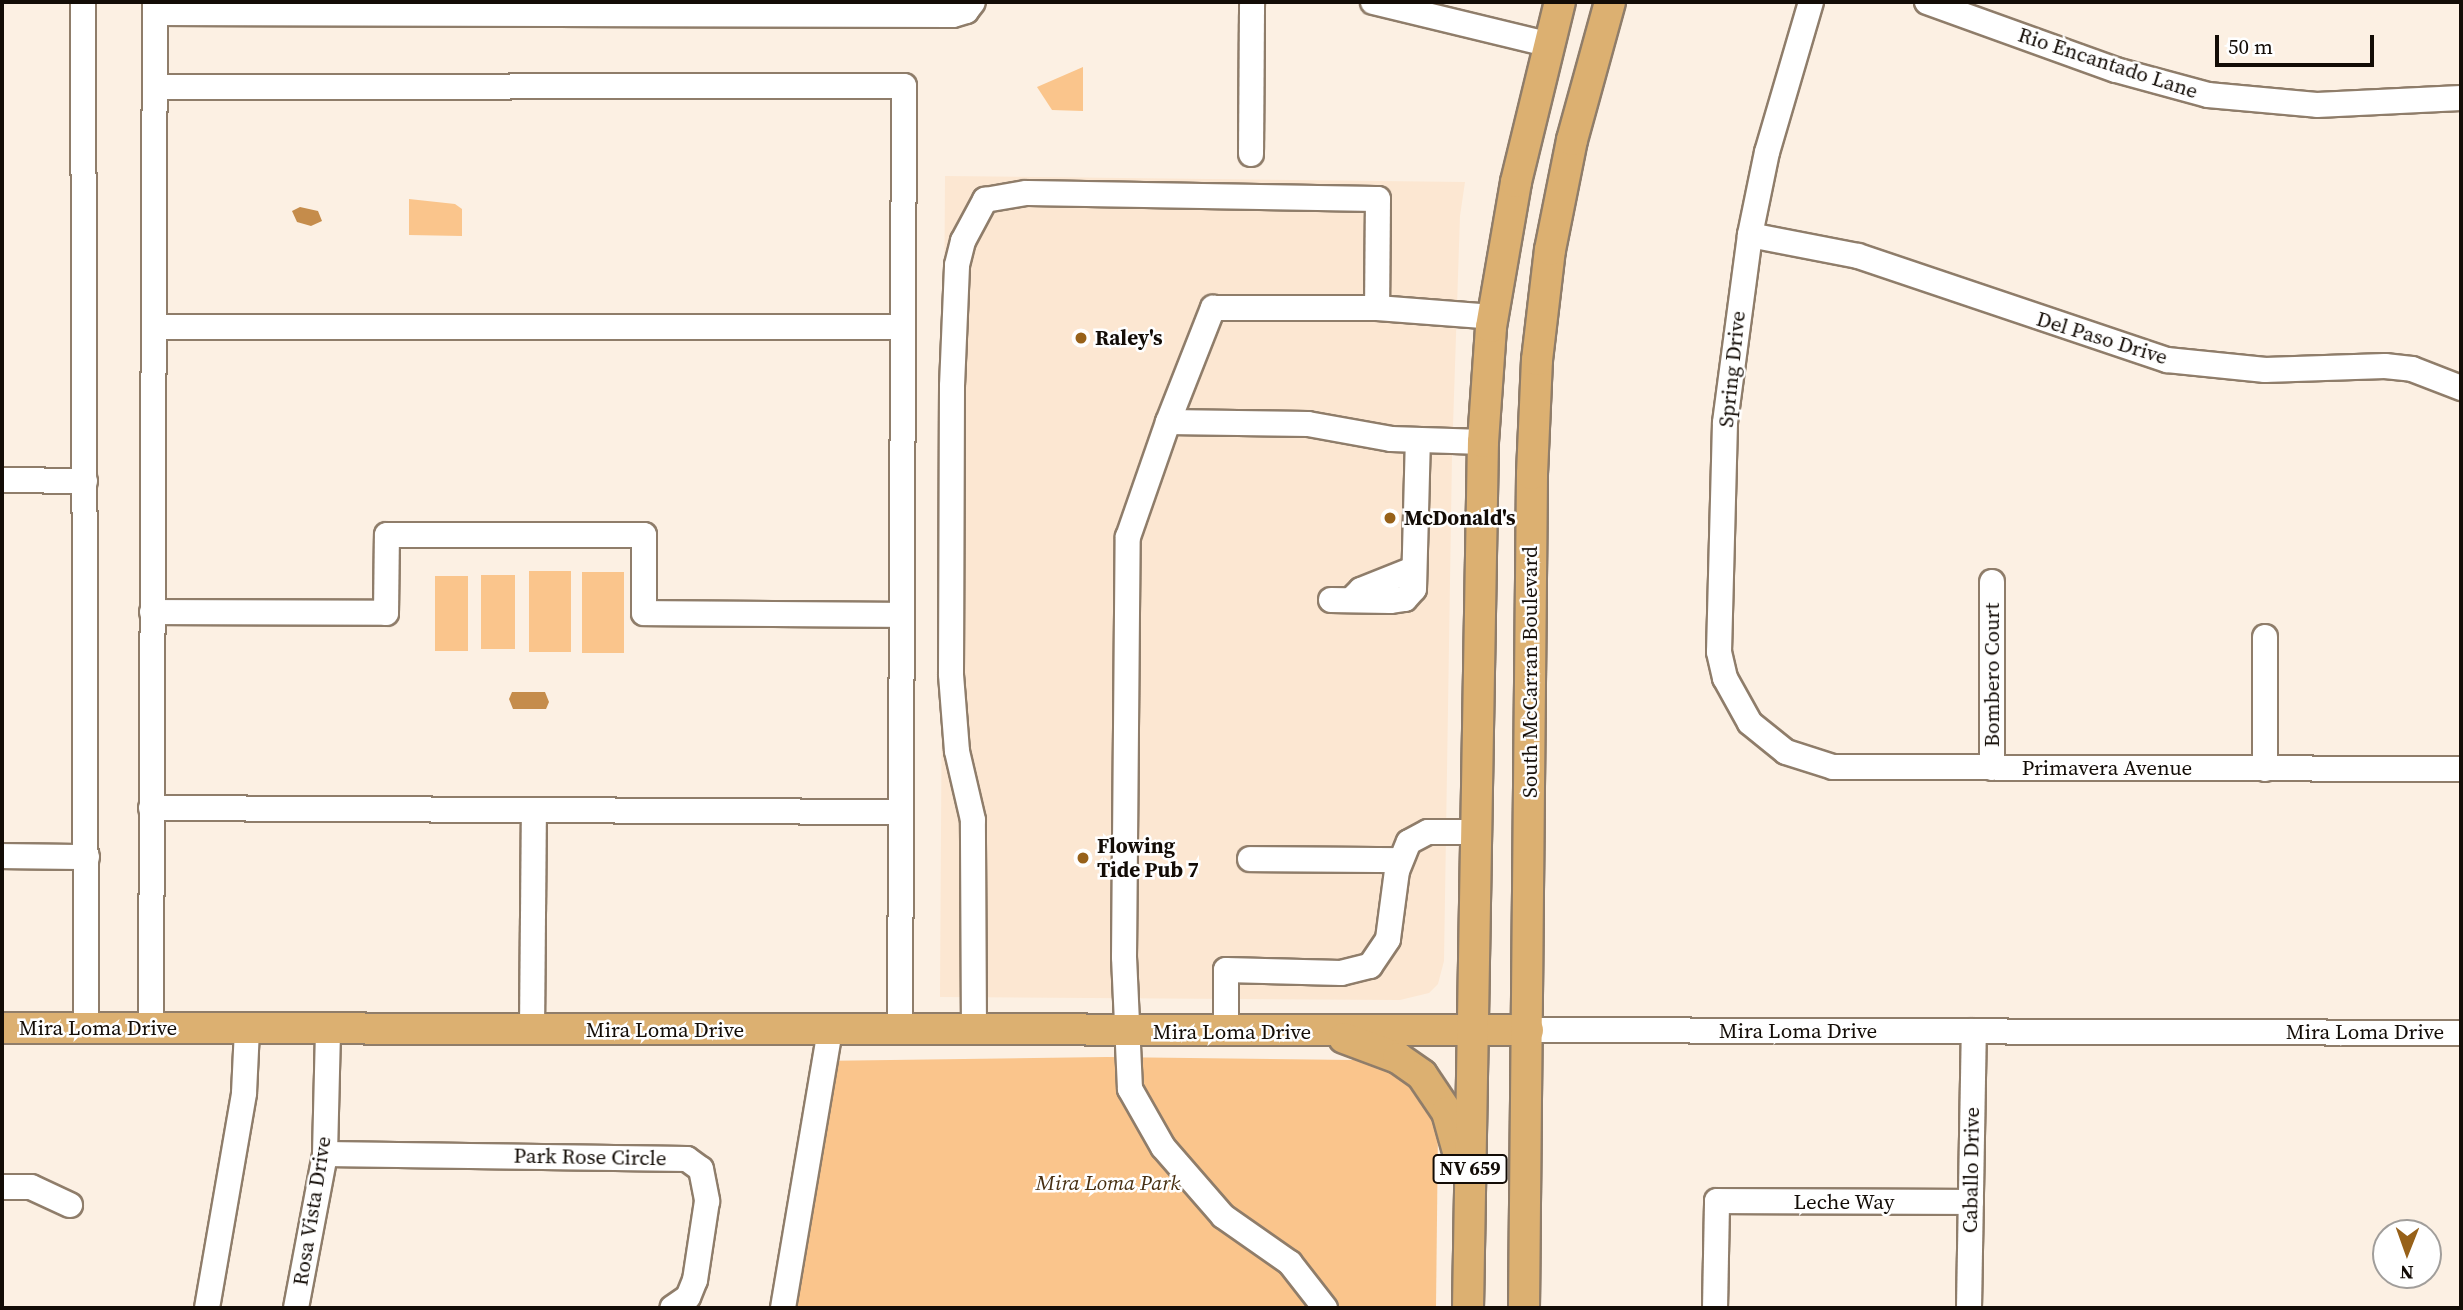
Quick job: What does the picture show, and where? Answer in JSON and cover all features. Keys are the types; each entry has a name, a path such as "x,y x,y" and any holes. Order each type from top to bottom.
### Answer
{"main road":[{"name":"NV 659","path":"1468,1308 1483,442 1493,317 1547,44 1560,2"},
{"path":"1554,231 1544,206 1567,91 1592,2"},
{"name":"South McCarran Boulevard","path":"1524,1308 1532,474 1538,360 1554,231 1572,140 1610,2"},
{"name":"Mira Loma Drive","path":"2,1028 974,1032 1528,1030"},
{"path":"1324,1031 1398,1058 1435,1090 1456,1139 1469,1216"}],"street":[{"path":"83,2 86,1028"},
{"path":"150,1029 155,7 679,7 953,15 966,11 973,2"},
{"path":"1251,153 1252,2"},
{"path":"1373,2 1547,44"},
{"name":"Spring Drive","path":"1760,734 1735,701 1720,652 1725,423 1750,235 1767,152 1811,2"},
{"name":"Rio Encantado Lane","path":"1927,2 2116,70 2208,95 2317,105 2461,98"},
{"path":"155,88 904,86 900,1030"},
{"path":"974,1032 972,820 957,751 951,674 952,386 957,265 963,241 985,200 1026,193 1378,199 1377,308"},
{"name":"Del Paso Drive","path":"1750,235 1858,256 2167,360 2265,370 2385,366 2425,373 2461,388"},
{"path":"1325,1308 1290,1263 1223,1216 1163,1147 1130,1089 1127,1032 1126,570 1134,512 1213,308 1377,308 1493,317"},
{"path":"154,327 903,327"},
{"path":"1168,422 1308,424 1367,436 1483,442"},
{"path":"1341,600 1405,599 1414,589 1412,570 1418,440"},
{"path":"2,480 85,481"},
{"path":"152,612 386,613 387,535 644,535 644,613 902,615"},
{"name":"Bombero Court","path":"1992,582 1992,768"},
{"path":"2265,637 2265,769"},
{"name":"Primavera Avenue","path":"1760,734 1786,752 1833,767 2461,769"},
{"path":"151,808 901,812"},
{"path":"532,1030 534,810"},
{"path":"1226,1032 1226,970 1341,973 1370,966 1388,939 1400,860 1415,837 1439,831 1475,832"},
{"path":"2,856 87,856"},
{"path":"1250,859 1400,860"},
{"path":"207,1308 244,1093 247,1029"},
{"name":"Rosa Vista Drive","path":"296,1308 325,1154 328,1029"},
{"path":"783,1308 830,1030"},
{"name":"Mira Loma Drive","path":"1528,1030 2461,1033"},
{"name":"Caballo Drive","path":"1969,1308 1974,1031"},
{"name":"Park Rose Circle","path":"325,1154 687,1159 701,1169 707,1201 695,1280 688,1297 672,1308"},
{"path":"2,1187 31,1187 70,1205"},
{"name":"Leche Way","path":"1715,1308 1717,1201 1971,1202"}],"shaded area":[{"path":"945,176 1465,182 1460,216 1452,456 1444,961 1438,984 1429,993 1400,1000 940,997"},
{"path":"300,207 318,211 322,221 311,226 297,222 292,211"},
{"path":"512,692 545,692 549,702 546,709 513,709 509,699"}],"green space":[{"path":"1083,67 1083,111 1052,110 1037,87"},
{"path":"409,199 455,204 462,209 462,236 409,235"},
{"path":"529,571 571,571 571,652 529,652"},
{"path":"582,572 624,572 624,653 582,653"},
{"path":"481,575 515,575 515,649 481,649"},
{"path":"435,576 468,576 468,651 435,651"},
{"name":"Mira Loma Park","path":"1107,1057 1354,1060 1384,1063 1405,1077 1433,1113 1438,1130 1436,1308 777,1308 818,1061"}],"place":[{"name":"Raley's","path":"1081,338"},
{"name":"McDonald's","path":"1390,518"},
{"name":"Flowing Tide Pub 7","path":"1083,858"}]}
